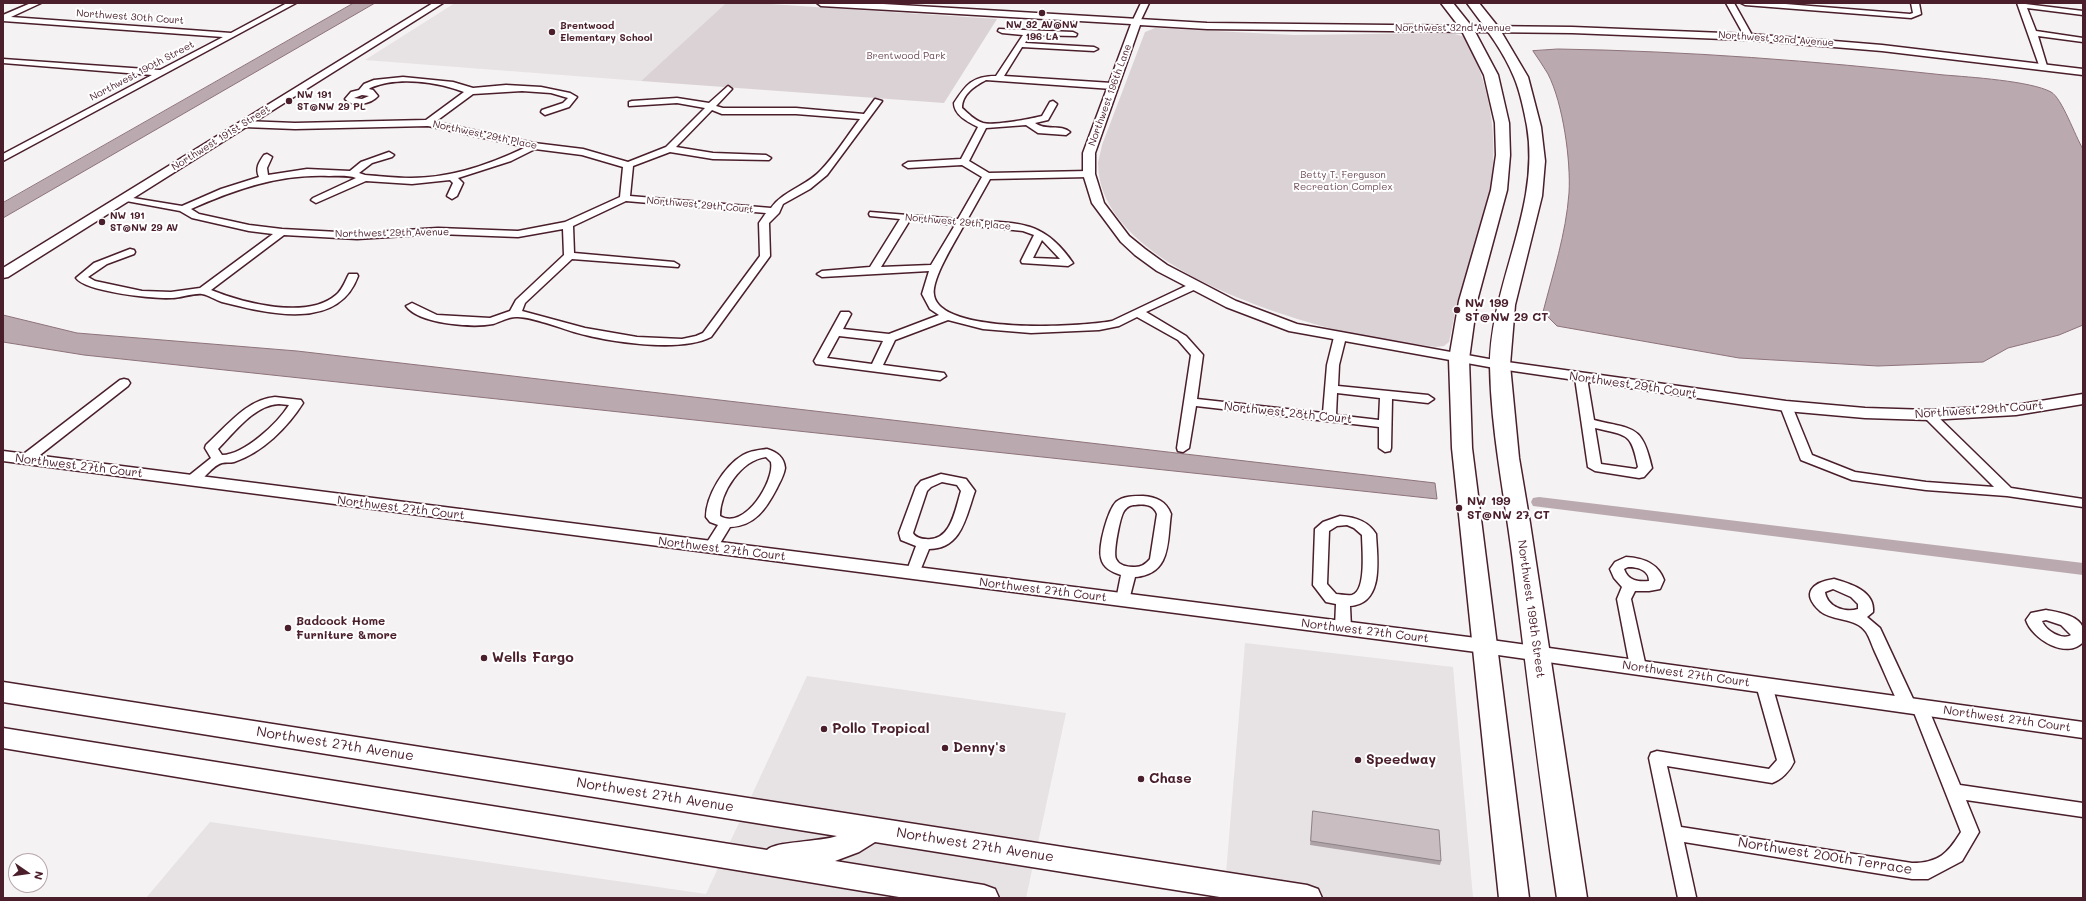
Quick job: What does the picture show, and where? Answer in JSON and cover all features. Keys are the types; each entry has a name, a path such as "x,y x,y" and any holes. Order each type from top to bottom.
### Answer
{"main road":[{"path":"1447,3 1467,28 1490,75 1502,123 1502,155 1499,190 1468,301 1459,359 1462,448 1472,524 1484,646 1514,898"},
{"name":"Northwest 199th Street","path":"1473,3 1493,28 1521,77 1534,127 1537,161 1534,196 1506,305 1500,365 1508,458 1572,898"},
{"name":"Northwest 27th Avenue","path":"3,692 1307,898"},
{"path":"3,738 984,898"},
{"path":"752,859 834,850 857,840 870,829"}],"street":[{"path":"3,18 37,3"},
{"name":"Northwest 190th Street","path":"3,158 292,3"},
{"name":"Northwest 191st Street","path":"3,274 439,3"},
{"name":"Northwest 32nd Avenue","path":"821,3 1136,22 1263,27 1493,28 1645,32 1749,37 1882,48 2043,66 2083,72"},
{"name":"Northwest 196th Lane","path":"1145,3 1136,22 1089,152 1089,174 1098,203 1125,239 1162,268 1194,286"},
{"path":"1730,3 1749,37"},
{"path":"1745,3 1911,16 1917,14 1915,3"},
{"path":"2021,4 2083,13"},
{"path":"2021,4 2033,33 2043,66"},
{"name":"Northwest 30th Court","path":"3,18 232,35"},
{"path":"1002,31 1028,33 1074,31 1066,48"},
{"path":"998,78 1028,33"},
{"path":"2033,33 2083,40"},
{"path":"1021,45 1094,49"},
{"path":"3,62 160,74"},
{"path":"1053,104 1045,118 1028,122 983,126 970,120 958,109 958,103 970,84 981,79 998,78 1112,86"},
{"path":"362,92 364,88 371,84 392,80 454,85 471,91 507,88 562,93 573,97 570,102 545,112"},
{"path":"625,198 628,165 669,149 728,88"},
{"path":"428,123 471,91"},
{"path":"632,104 660,100 711,106 722,111 796,111 865,117"},
{"path":"412,306 434,318 492,321 515,313 540,318 583,331 637,340 682,342 699,339 707,335 765,256 764,223 780,202 807,187 824,174 878,101"},
{"path":"1028,122 1038,130 1066,132"},
{"name":"Northwest 29th Place","path":"244,124 295,126 366,123 428,123 476,132 534,146 583,152 628,165"},
{"path":"964,162 983,126"},
{"path":"182,209 224,191 265,178 307,172 353,174 364,178 412,181 452,177 508,160 534,146"},
{"path":"669,149 713,156 766,158"},
{"path":"353,174 365,163 389,155"},
{"path":"265,178 261,174 261,165 267,157"},
{"path":"908,165 964,162 987,176 1089,174"},
{"path":"987,176 935,268 928,294 934,307 947,316 983,326 1031,330 1099,327 1116,324 1137,312 1194,286"},
{"path":"452,177 458,183 452,196"},
{"path":"316,200 344,189 364,178"},
{"name":"Northwest 29th Avenue","path":"124,198 182,209 196,216 249,228 282,232 358,236 438,231 518,234 568,225 625,198"},
{"name":"Northwest 29th Court","path":"625,198 774,211"},
{"name":"Northwest 29th Place","path":"874,214 1024,228 1040,234"},
{"path":"874,270 906,218"},
{"path":"568,225 569,256"},
{"path":"203,291 282,232"},
{"path":"130,252 100,264 81,278 92,284 142,294 171,295 203,291 223,299 256,307 304,312 322,307 340,297 350,284 353,276"},
{"path":"515,313 520,302 569,256 674,265"},
{"path":"822,274 874,270 935,268"},
{"name":"Northwest 29th Court","path":"1194,286 1231,304 1294,328 1459,359 1581,378 1786,406 1865,413 1929,415 2016,410 2083,400"},
{"path":"1137,312 1182,338 1198,355 1183,448"},
{"path":"845,314 820,361 940,376"},
{"path":"836,332 890,338 947,316"},
{"path":"1329,418 1333,365 1340,337"},
{"path":"876,368 890,338"},
{"path":"1581,378 1595,467 1639,474 1645,468 1640,445 1630,433 1588,422"},
{"path":"26,459 124,383"},
{"path":"1330,389 1428,399"},
{"path":"1385,448 1386,395"},
{"path":"191,481 218,459 231,459 254,446 287,419 297,404 288,401 272,401 260,405 211,448 218,459"},
{"name":"Northwest 28th Court","path":"1191,402 1385,424"},
{"path":"1786,406 1806,457 1852,476 1926,486 2007,492 2083,503"},
{"path":"1929,415 2007,492"},
{"path":"767,453 773,455 779,465 778,471 755,513 752,517 738,523 726,523 713,518 712,513 716,501 739,463 753,455 767,453"},
{"name":"Northwest 27th Court","path":"3,456 1484,646 2083,730"},
{"path":"941,478 961,482 968,491 953,534 949,539 939,544 924,544 912,541 906,537 906,533 921,490 926,484 941,478"},
{"path":"1143,500 1151,501 1163,509 1164,514 1157,558 1152,567 1146,570 1129,571 1116,568 1111,564 1108,557 1116,512 1120,506 1127,502 1143,500"},
{"path":"1334,521 1352,522 1365,529 1369,534 1369,584 1367,590 1355,600 1343,600 1331,598 1320,585 1322,529 1334,521"},
{"path":"711,548 726,523"},
{"path":"913,573 924,544"},
{"path":"1123,600 1129,571"},
{"path":"1630,585 1624,599 1638,667"},
{"path":"1343,600 1343,628"},
{"name":"Northwest 200th Terrace","path":"1674,833 1912,871 1928,871 1956,856 1970,832 1954,791 1914,706 1872,628 1855,616"},
{"path":"1687,897 1657,758 1772,776 1786,762 1764,685"},
{"path":"1954,791 2083,810"}],"shaded area":[{"path":"354,3 375,3 3,218 3,203"},
{"name":"Brentwood Elementary School","path":"455,3 726,3 641,81 365,60"},
{"path":"1558,49 1703,54 1848,65 2015,82 2042,88 2051,92 2064,109 2083,149 2083,325 2059,335 2008,348 1983,362 1878,366 1739,358 1557,326 1543,312 1559,253 1565,223 1569,193 1569,165 1565,132 1558,100 1548,74 1533,51"},
{"path":"3,315 77,333 297,351 1435,483 1437,499 84,355 3,342"},
{"path":"1245,643 1453,667 1473,898 1224,898"},
{"path":"807,676 1066,713 1026,898 146,898 210,822 706,894"}],"green space":[{"name":"Brentwood Park","path":"726,3 755,3 997,19 944,103 641,81"},
{"name":"Betty T. Ferguson Recreation Complex","path":"1155,28 1294,35 1451,33 1466,37 1475,58 1488,100 1492,120 1493,163 1487,208 1477,244 1457,303 1449,342 1444,346 1436,347 1371,337 1316,325 1278,312 1236,297 1195,278 1157,255 1127,228 1106,197 1098,163 1102,145 1145,32"}],"building":[{"path":"1313,811 1439,830 1441,861 1311,841"}],"waterway":[{"path":"1539,502 2083,569"}],"place":[{"name":"NW 32 AV@NW 196 LA","path":"1042,13"},
{"name":"Brentwood Elementary School","path":"552,32"},
{"name":"NW 191 ST@NW 29 PL","path":"289,101"},
{"name":"NW 191 ST@NW 29 AV","path":"102,222"},
{"name":"NW 199 ST@NW 29 CT","path":"1457,310"},
{"name":"NW 199 ST@NW 27 CT","path":"1459,508"},
{"name":"Badcock Home Furniture &more","path":"288,628"},
{"name":"Wells Fargo","path":"484,658"},
{"name":"Pollo Tropical","path":"824,729"},
{"name":"Denny's","path":"945,748"},
{"name":"Speedway","path":"1358,760"},
{"name":"Chase","path":"1141,779"}]}
